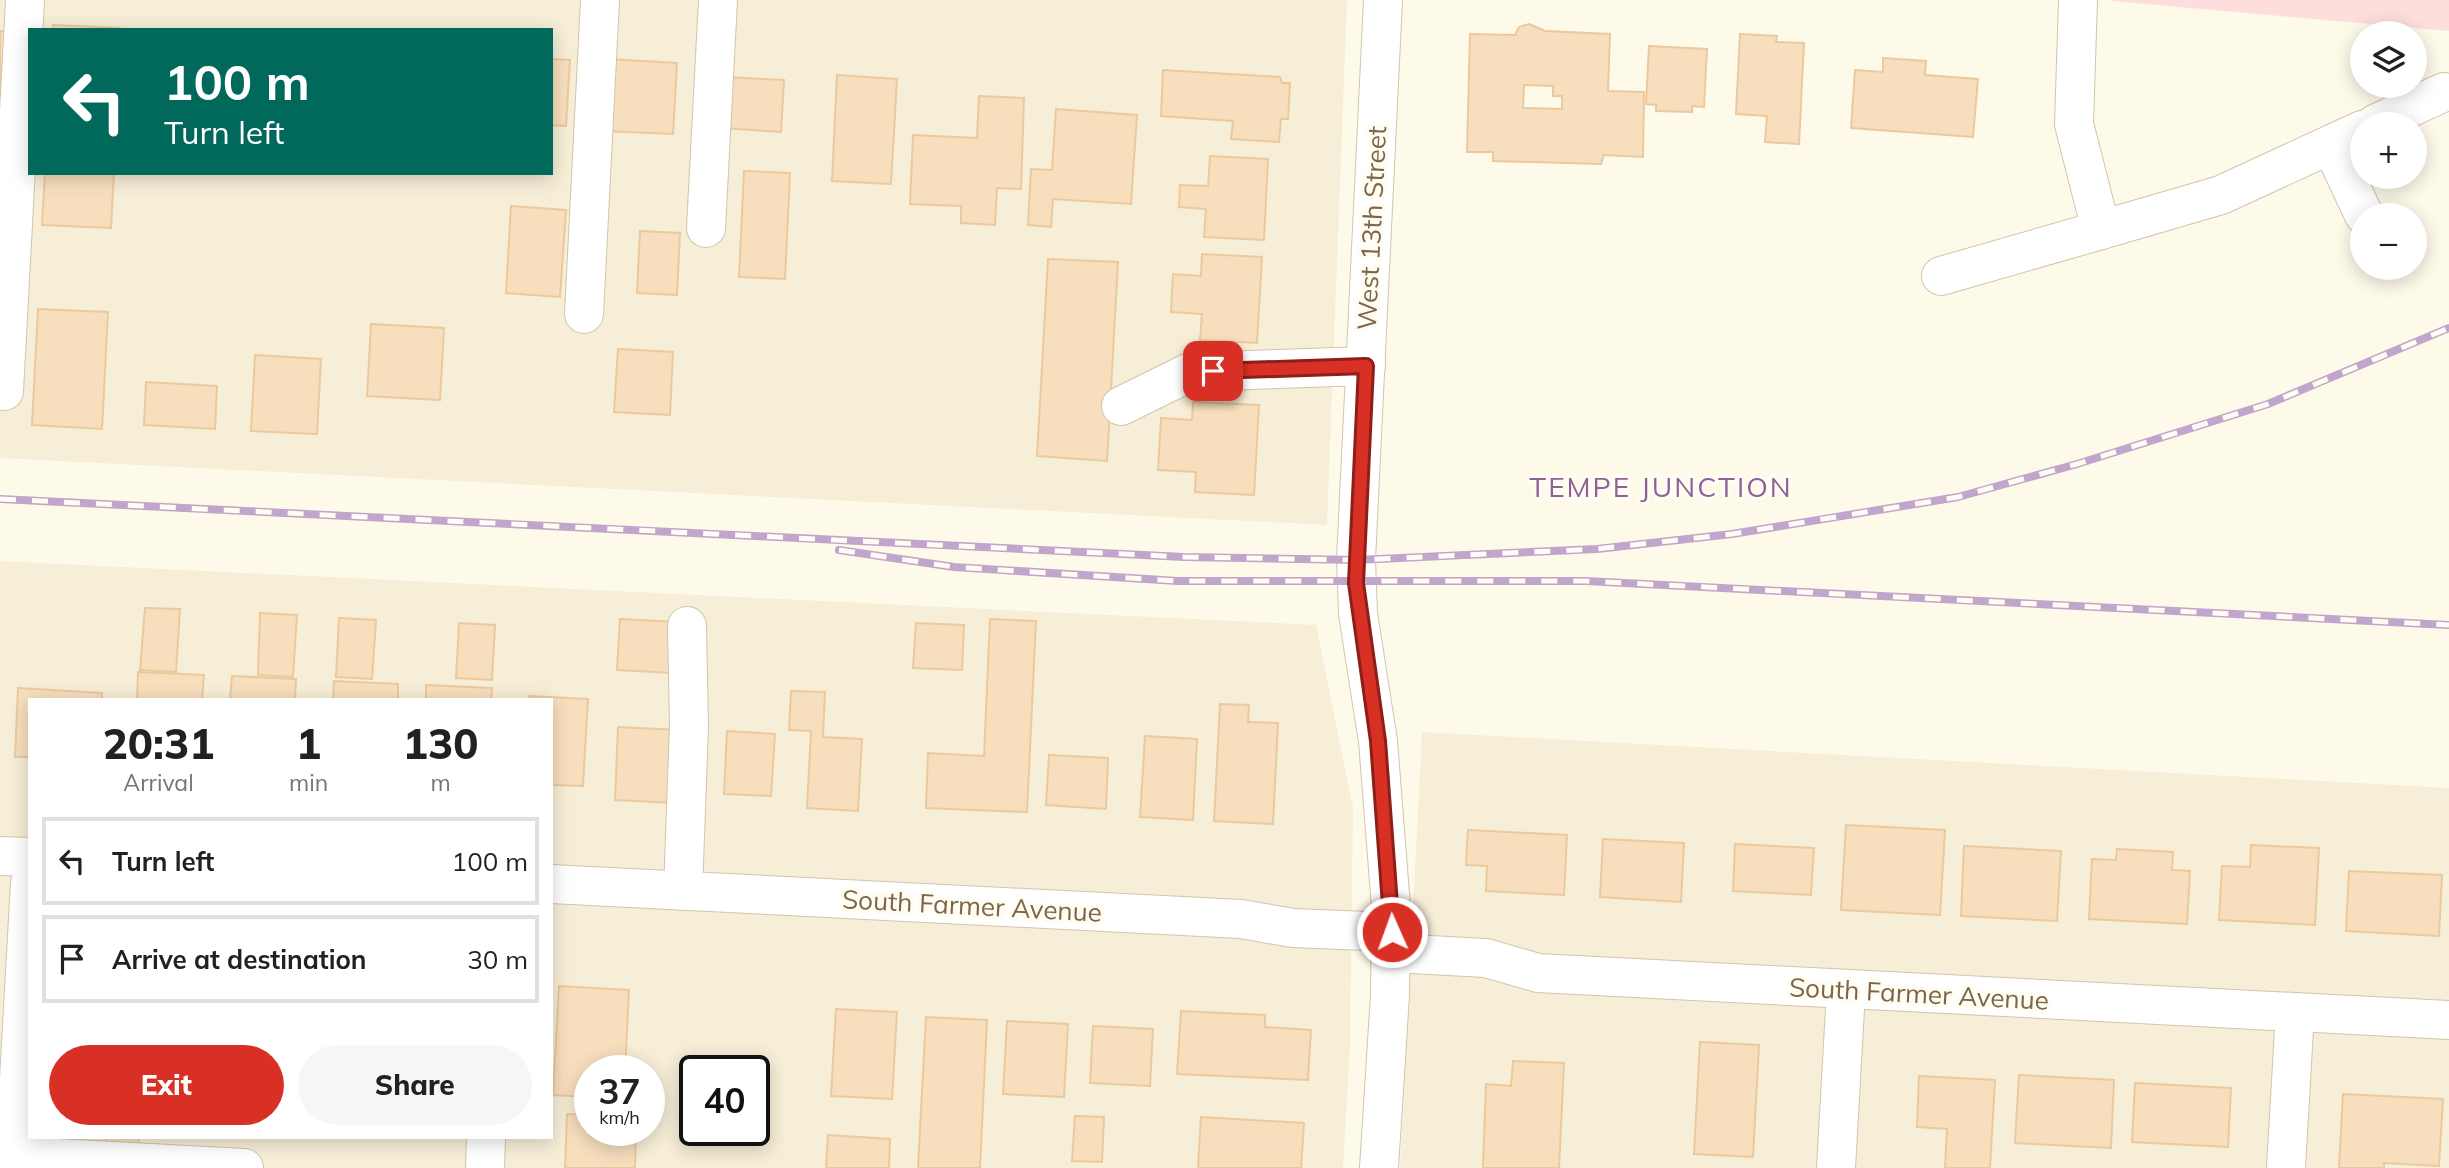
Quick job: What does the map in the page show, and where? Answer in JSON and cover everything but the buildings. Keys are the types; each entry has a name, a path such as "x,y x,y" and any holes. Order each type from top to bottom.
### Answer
{"street":[{"path":"4,391 25,0"},
{"path":"584,314 600,0"},
{"path":"706,228 718,0"},
{"name":"West 13th Street","path":"1379,1168 1392,943 1378,741 1356,583 1383,0"},
{"path":"2078,0 2074,124 2101,230"},
{"path":"2401,112 2444,92"},
{"path":"1941,276 2221,195 2347,137 2361,203"},
{"path":"1121,406 1190,372 1366,366"},
{"path":"683,891 690,727 687,626"},
{"path":"0,856 28,857"},
{"name":"South Farmer Avenue","path":"553,884 1241,919 1486,958 1538,973 1846,991 2449,1020"},
{"path":"28,909 9,1160 244,1168"},
{"path":"1836,1168 1846,991"},
{"path":"2286,1168 2295,1012"},
{"path":"485,1168 486,1139"}],"shaded area":[{"path":"0,0 1347,0 1327,525 0,458"},
{"path":"2112,0 2449,0 2449,31 2427,29 2427,21 2350,22"},
{"path":"0,561 1316,625 1353,807 1350,1048 1343,1168 0,1168"},
{"path":"1422,732 2449,788 2449,1168 1400,1168"}],"railway":[{"path":"0,499 1184,557 1356,560 1597,549 1732,534 1958,497 2077,464 2268,404 2449,328"},
{"path":"839,550 954,567 1178,581 1586,581 2449,625"}],"district":[{"name":"TEMPE JUNCTION","path":"1661,487"}],"route":[{"path":"1213,371 1366,366 1356,583 1358,614 1378,741 1392,932"}]}
